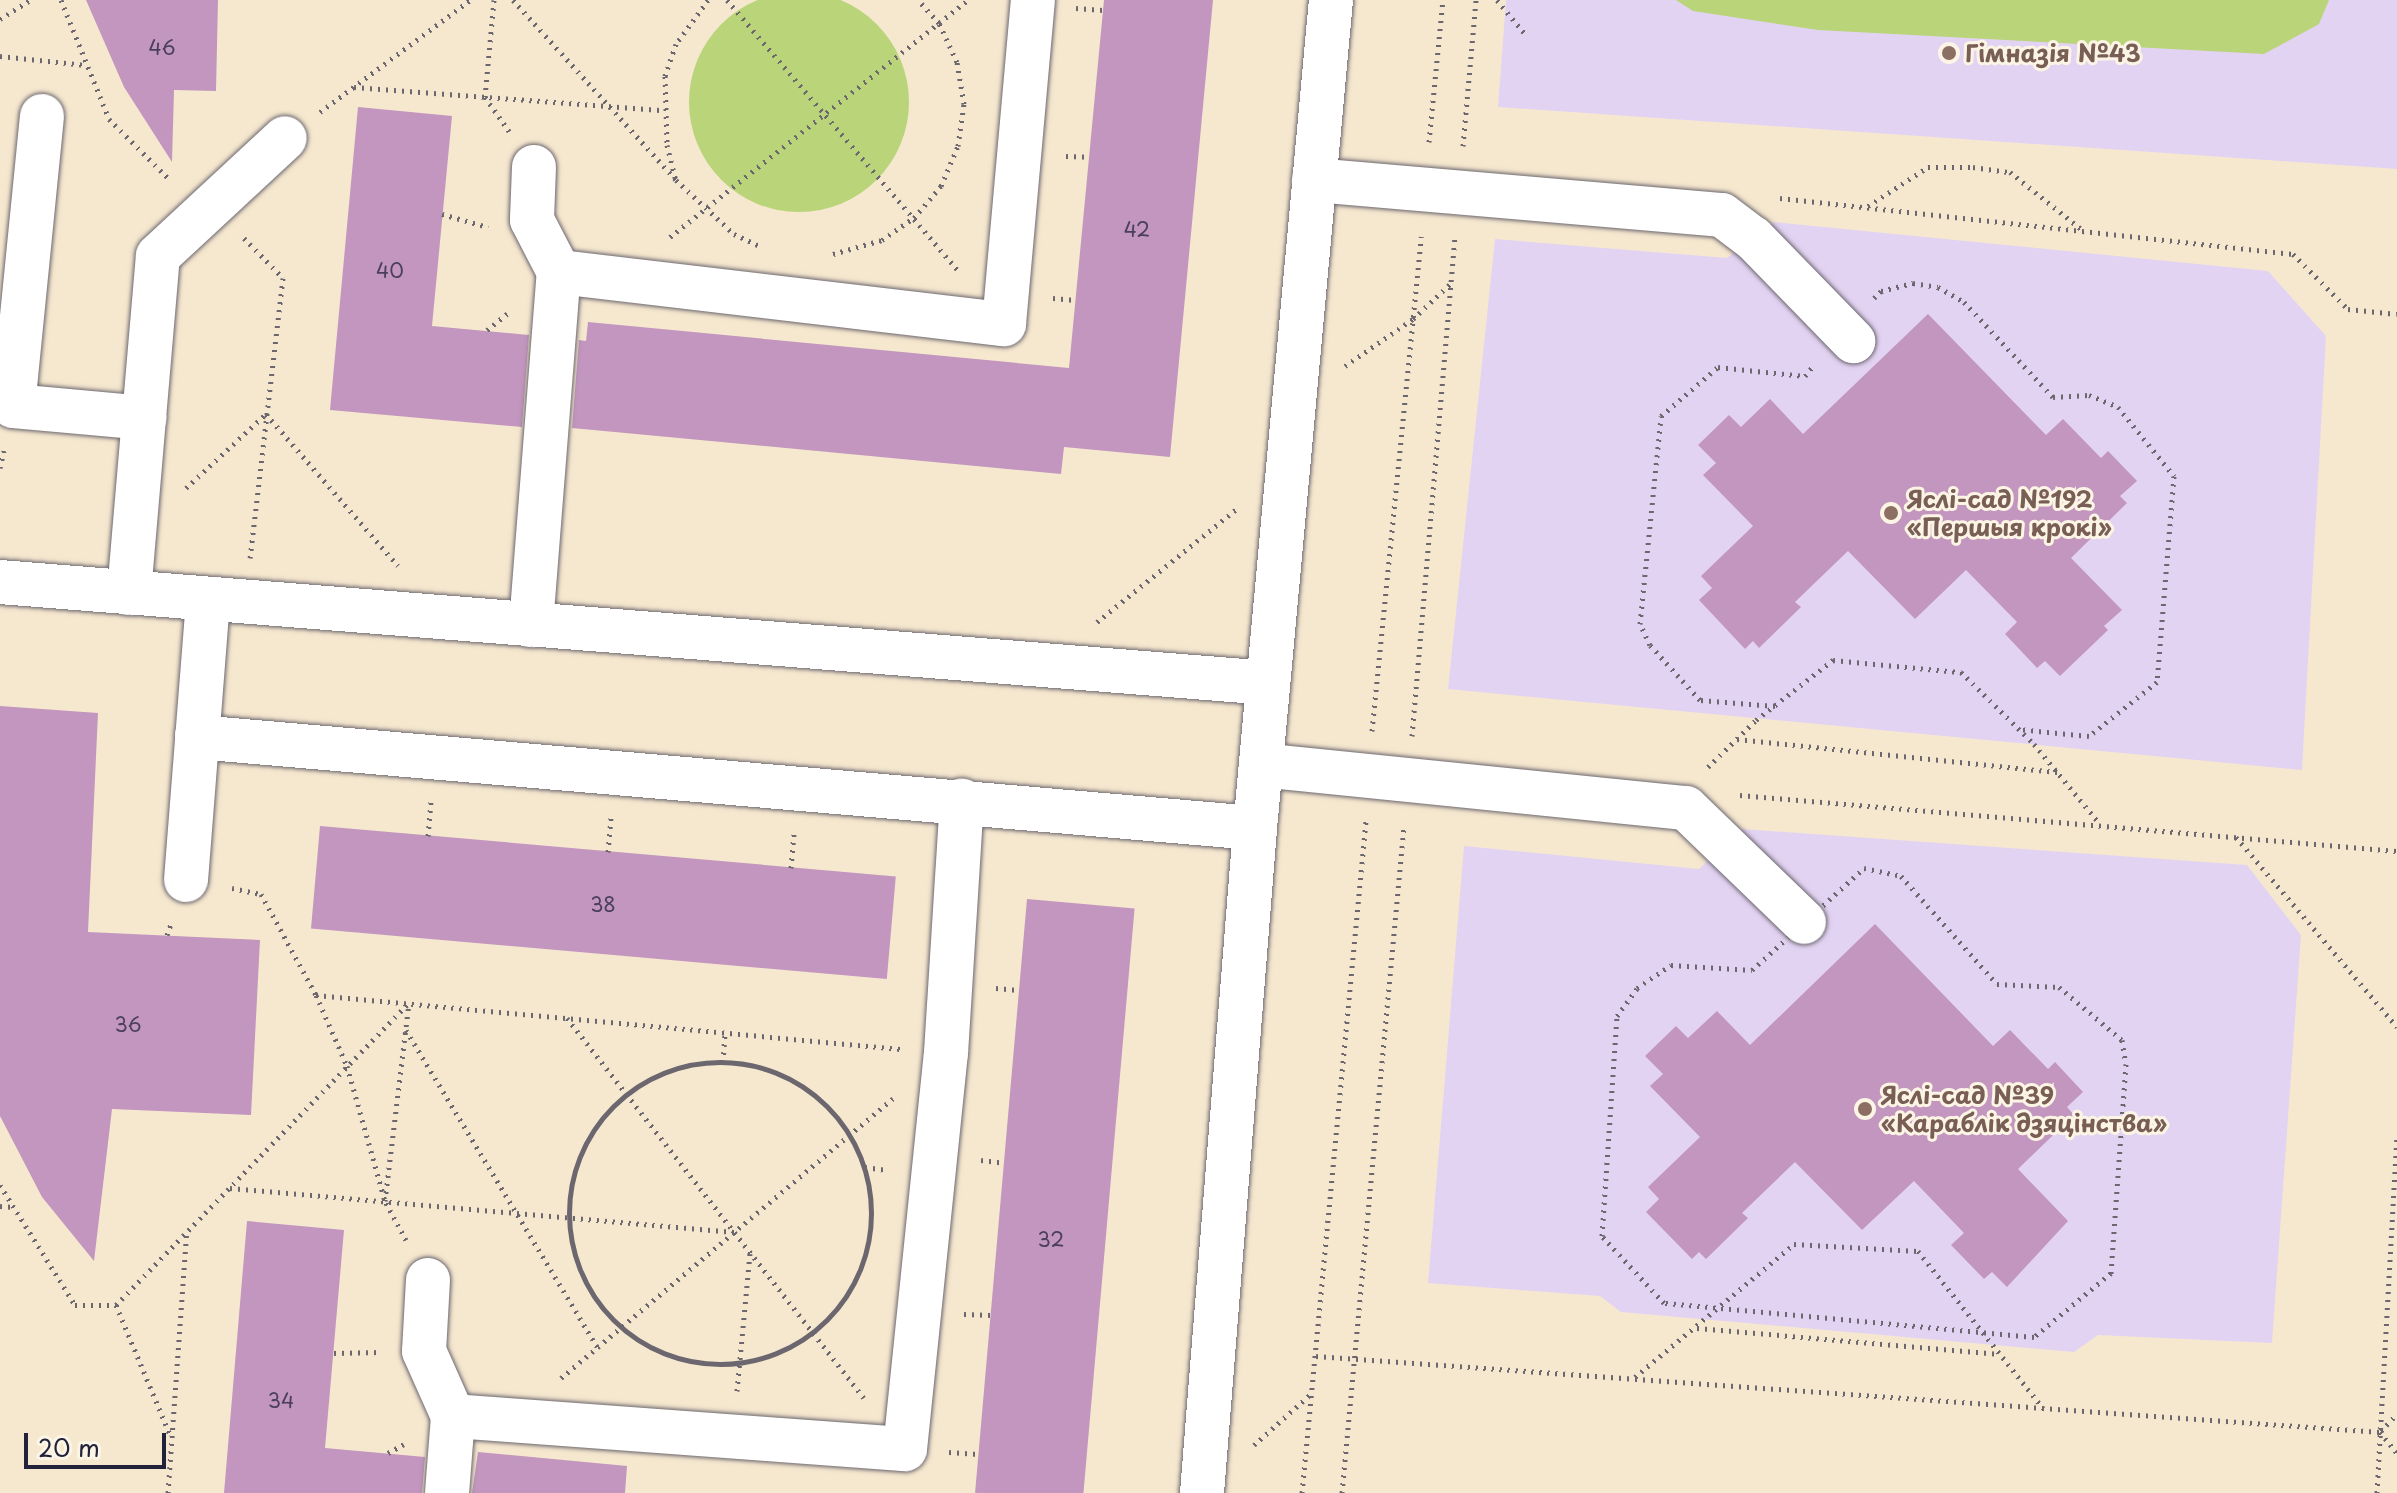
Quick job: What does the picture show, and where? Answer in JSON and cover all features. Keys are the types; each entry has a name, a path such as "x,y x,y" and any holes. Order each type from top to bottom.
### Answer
{"lane":[{"path":"559,272 1004,324 1033,0"},
{"path":"1202,1493 1255,828 1331,0"},
{"path":"42,116 13,406 144,418"},
{"path":"129,593 158,256 285,138"},
{"path":"531,625 559,272 532,220 534,167"},
{"path":"1314,180 1722,215 1753,238 1848,336"},
{"path":"0,582 1268,683"},
{"path":"186,880 197,737 227,601"},
{"path":"197,737 1255,828"},
{"path":"1261,765 1686,808 1804,922"},
{"path":"453,1416 905,1449 946,1053 962,801"},
{"path":"428,1280 424,1351 453,1416 447,1493"}],"path":[{"path":"0,19 30,0"},
{"path":"61,0 109,119 157,172 212,206 283,278 266,414 227,601"},
{"path":"285,138 470,0"},
{"path":"485,97 494,0"},
{"path":"513,0 704,210 734,234 769,250"},
{"path":"676,180 663,110 665,76 676,44 708,0"},
{"path":"727,0 1004,324"},
{"path":"820,255 846,253 882,240 914,218 947,173 958,146 964,104 957,62 939,23 918,0"},
{"path":"619,278 968,0"},
{"path":"1497,0 1526,35"},
{"path":"0,56 87,65"},
{"path":"354,87 663,110"},
{"path":"2086,233 2010,172 1973,167 1928,167 1867,207 2021,222 2086,233 2293,254 2348,309 2397,314"},
{"path":"1294,400 1413,319 1451,283"},
{"path":"1775,706 1700,700 1650,645 1640,624 1661,416 1718,367 1805,376 1848,336 1881,291 1913,283 1938,287 1964,302 2053,397 2089,395 2118,407 2174,476 2157,682 2089,736 2018,729"},
{"path":"134,537 266,414"},
{"path":"266,414 443,618"},
{"path":"1043,665 1288,468"},
{"path":"1706,770 1775,706 1833,660 1961,672 2058,772 2100,824"},
{"path":"1737,739 2058,772"},
{"path":"1731,794 2397,851"},
{"path":"2235,836 2397,1027"},
{"path":"1864,868 1901,876 1997,984 2059,987 2122,1040 2126,1064 2111,1273 2034,1337 1719,1309 1664,1303 1602,1236 1617,1016 1637,988 1671,965 1752,970 1864,868"},
{"path":"186,880 261,894 316,995 347,1066 385,1201 428,1280"},
{"path":"316,995 946,1053"},
{"path":"385,1201 409,1003"},
{"path":"0,1185 75,1305 116,1305 409,1003"},
{"path":"566,1018 905,1449"},
{"path":"406,1030 597,1348"},
{"path":"723,1062 725,1033"},
{"path":"511,1421 946,1053"},
{"path":"723,1062 788,1077 823,1101 850,1134 867,1175 872,1219 864,1262 843,1301 813,1333 777,1353 739,1364 696,1362 656,1350 621,1328 587,1284 575,1259 568,1217 582,1149 601,1118 626,1094 663,1072 723,1062"},
{"path":"2377,1493 2397,1139"},
{"path":"229,1188 734,1232"},
{"path":"0,1206 14,1207"},
{"path":"168,1493 187,1230"},
{"path":"1634,1378 1794,1244 1918,1251 2043,1408"},
{"path":"732,1437 750,1253"},
{"path":"116,1305 172,1439"},
{"path":"1696,1328 2000,1354"},
{"path":"1316,1356 2380,1432 2397,1453"},
{"path":"2380,1432 2397,1414"}],"shaded area":[{"name":"Гімназія №43","path":"1506,0 2397,0 2397,169 1498,107"},
{"name":"Яслі-сад №192 «Першыя крокі»","path":"1774,222 2268,271 2326,336 2302,770 1448,689 1495,239 1727,258"},
{"name":"Яслі-сад №39 «Караблік дзяцінства»","path":"1742,829 2247,865 2301,935 2272,1343 2098,1335 2074,1352 1621,1312 1600,1296 1428,1283 1464,846 1699,869"}],"green space":[{"path":"799,-8 841,0 877,24 901,60 909,102 901,144 877,180 841,204 799,212 757,204 721,180 697,144 689,102 697,60 721,24 757,0"},
{"path":"1676,0 2329,0 2319,24 2264,54 1818,30 1693,11"}],"building":[{"path":"86,0 218,0 216,91 174,90 172,162 124,87"},
{"path":"1104,0 1213,0 1170,457 1064,447 1061,474 572,428 579,340 586,341 588,322 1069,368"},
{"path":"358,107 452,116 432,326 529,335 522,427 330,410"},
{"path":"1928,314 2046,435 2063,419 2101,458 2108,451 2137,481 2120,496 2127,503 2071,558 2122,610 2104,626 2108,630 2060,676 2045,661 2037,668 2005,634 2017,622 1966,570 1915,619 1848,551 1795,602 1801,607 1759,648 1753,641 1745,649 1699,600 1712,588 1701,576 1753,526 1703,475 1716,463 1698,445 1729,415 1741,427 1770,399 1803,434"},
{"path":"0,706 98,713 88,932 260,940 251,1115 112,1109 94,1261 42,1197 0,1116"},
{"path":"320,826 896,876 887,979 311,929"},
{"path":"1027,899 1135,908 1083,1493 975,1493"},
{"path":"1875,924 1993,1046 2010,1030 2048,1069 2055,1062 2083,1092 2067,1107 2074,1115 2018,1169 2068,1221 2007,1287 1992,1272 1984,1279 1951,1245 1964,1233 1914,1181 1862,1230 1795,1162 1742,1213 1748,1218 1706,1259 1699,1252 1692,1259 1646,1212 1659,1199 1648,1187 1700,1137 1650,1086 1663,1074 1645,1056 1676,1026 1688,1038 1717,1011 1750,1045"},
{"path":"247,1221 344,1230 325,1448 425,1457 422,1493 224,1493"},
{"path":"478,1452 627,1466 625,1493 472,1493"}],"place":[{"name":"Гімназія №43","path":"1949,53"},
{"name":"Яслі-сад №192 «Першыя крокі»","path":"1891,513"},
{"name":"Яслі-сад №39 «Караблік дзяцінства»","path":"1865,1109"}]}
